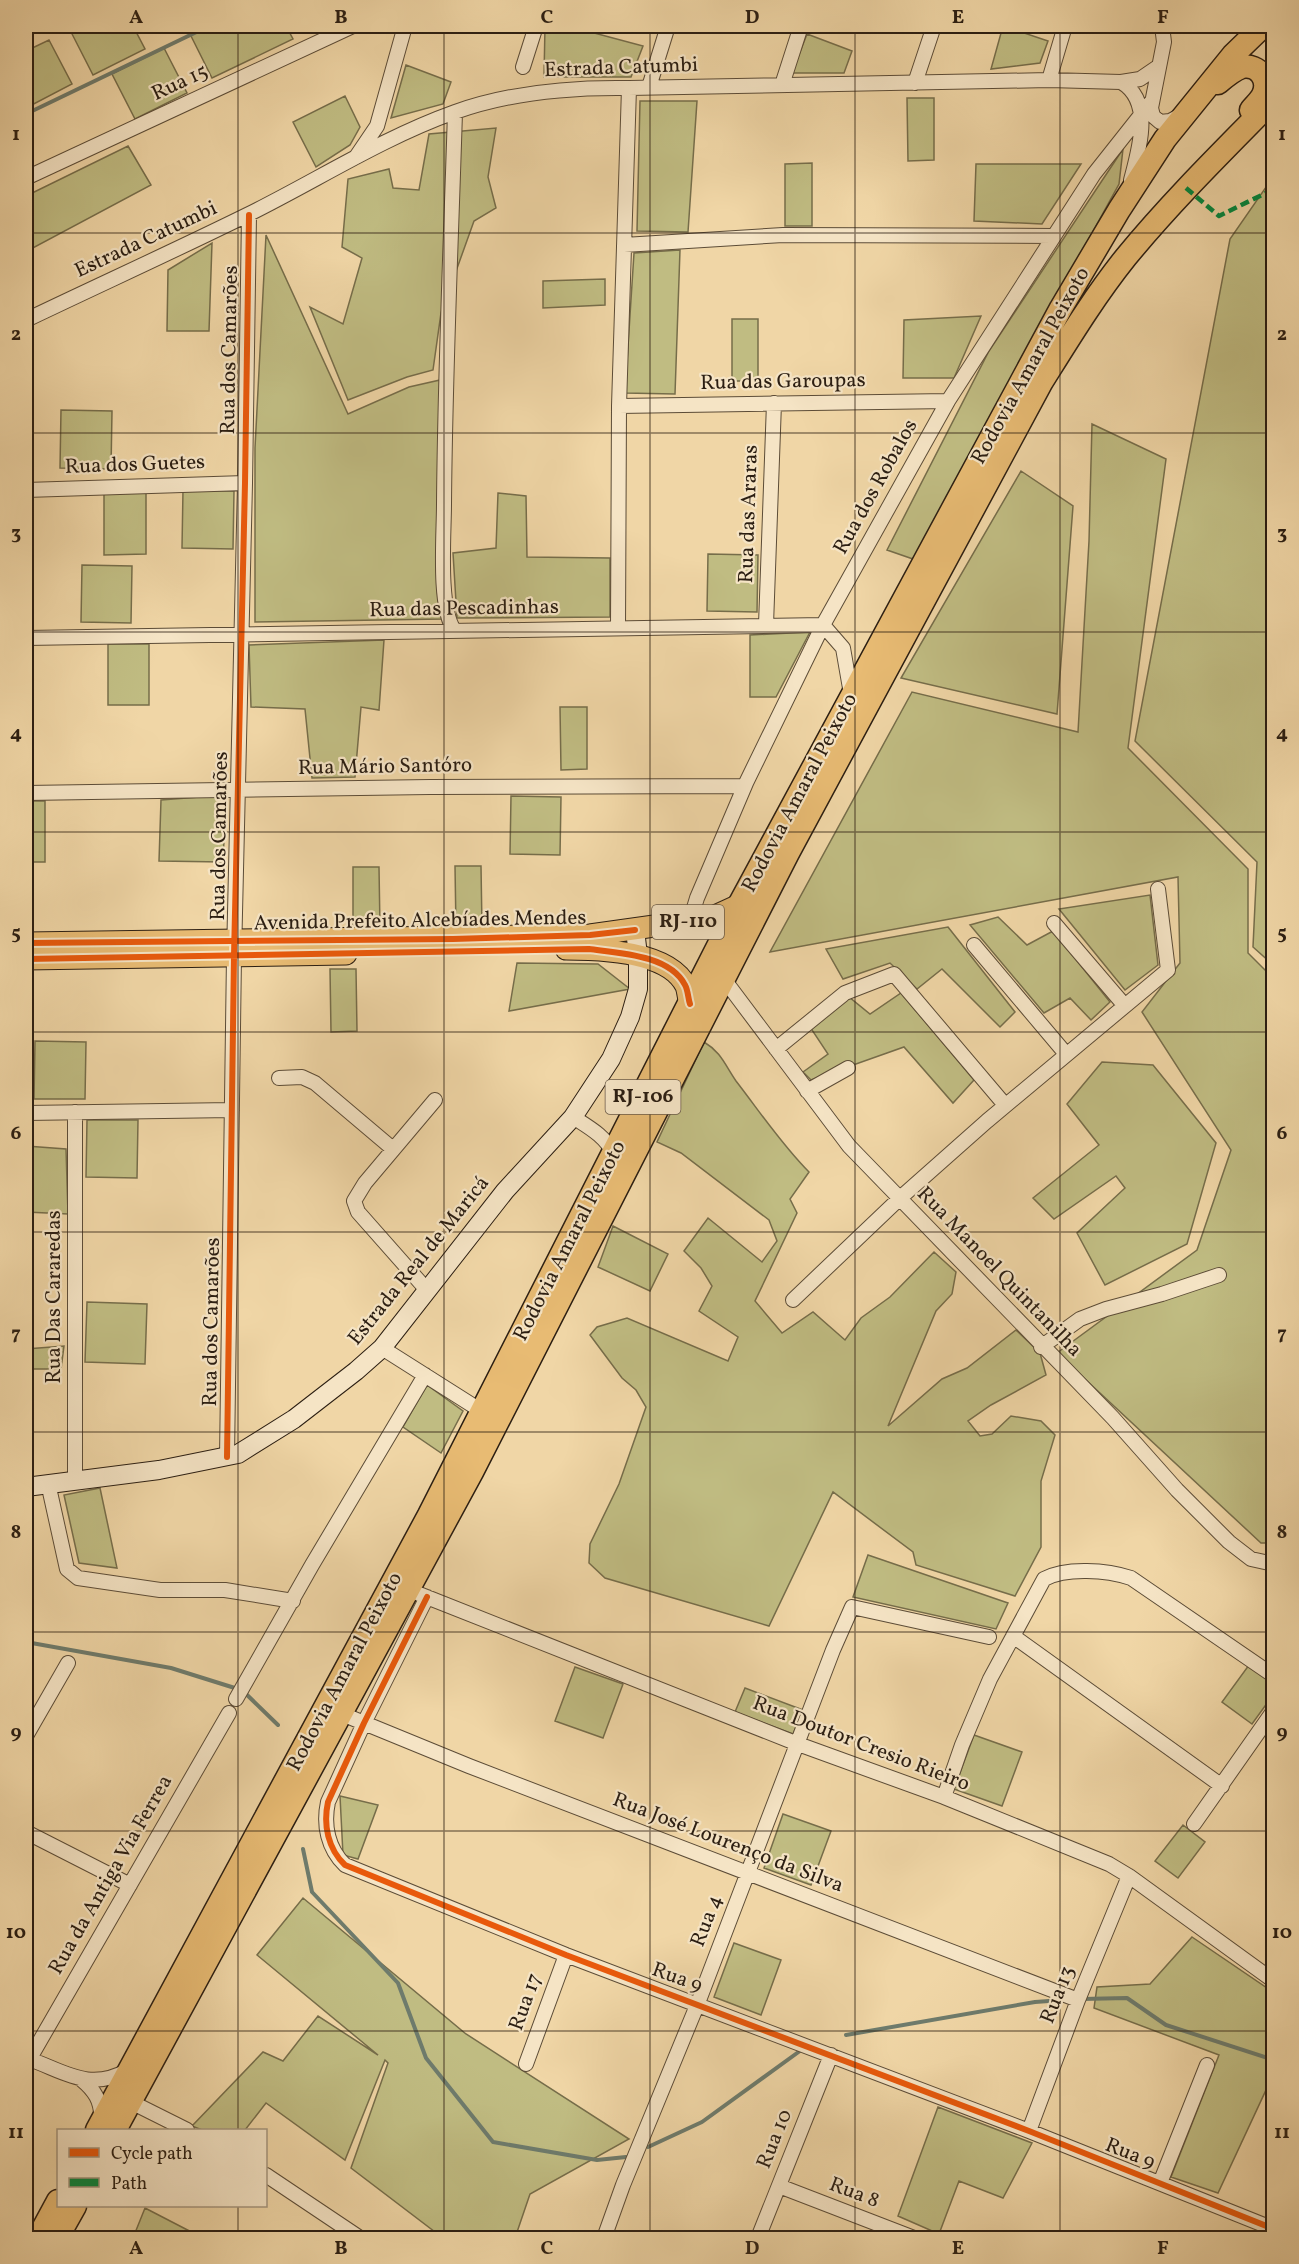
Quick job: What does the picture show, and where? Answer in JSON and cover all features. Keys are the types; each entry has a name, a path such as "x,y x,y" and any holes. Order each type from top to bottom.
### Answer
{"highway":[{"name":"Rodovia Amaral Peixoto","path":"104,2128 129,2070 483,1412 613,1143 690,1004 739,905 1061,308 1119,210 1166,139 1233,55 1263,26"},
{"path":"1158,220 1167,198 1262,98 1266,83 1264,77 1254,68 1244,67 1236,70 1192,106"},
{"name":"Rodovia Amaral Peixoto","path":"104,2128 131,2102 342,1714 419,1593 512,1395 723,978 1041,383 1099,293 1158,220 1186,188 1274,99"},
{"path":"38,2238 57,2203"},
{"path":"57,2238 74,2207"}],"main road":[{"name":"Avenida Prefeito Alcebíades Mendes","path":"26,944 234,948 560,943 716,916 739,905"},
{"name":"Estrada Real de Maricá","path":"26,1487 159,1470 227,1457 251,1447 294,1419 382,1348 505,1191 573,1117 611,1059 630,1017 638,989 635,930"},
{"name":"Avenida Prefeito Alcebíades Mendes","path":"560,943 638,955 666,966 675,972 686,986 690,1004"},
{"name":"Avenida Prefeito Alcebíades Mendes","path":"26,959 234,948"}],"street":[{"path":"26,29 33,26"},
{"name":"Rua 15","path":"26,178 353,26"},
{"path":"354,159 377,126 404,26"},
{"path":"523,67 536,26"},
{"path":"649,87 668,26"},
{"path":"782,85 801,26"},
{"path":"915,83 934,26"},
{"path":"1049,80 1065,26"},
{"path":"1162,26 1164,42 1150,102 1153,116 1160,122 1170,121 1192,106"},
{"name":"Estrada Catumbi","path":"26,320 249,215 390,140 455,112 504,98 583,87 1049,80 1120,82 1140,79 1158,66"},
{"path":"1119,210 1130,182 1141,131 1140,114 1134,93 1120,82"},
{"path":"618,628 619,406 629,88"},
{"name":"Rua dos Robalos","path":"690,921 697,898 744,786 823,624 948,401 1094,174 1150,102"},
{"path":"454,630 451,626 445,597 444,559 445,431 455,112"},
{"path":"377,126 390,140"},
{"name":"Rua dos Camarões","path":"227,1457 234,948 249,215"},
{"path":"624,245 783,235 1053,236"},
{"name":"Rua das Garoupas","path":"619,406 948,401"},
{"name":"Rua das Araras","path":"766,625 774,404"},
{"name":"Rua dos Guetes","path":"26,490 245,483"},
{"path":"823,624 843,648 852,696"},
{"name":"Rua das Pescadinhas","path":"26,638 823,624"},
{"name":"Rua Mário Santóro","path":"26,793 744,786"},
{"path":"793,1300 899,1199 1005,1105 1168,970 1158,889"},
{"path":"1054,923 1125,1006"},
{"path":"974,945 1066,1054"},
{"path":"776,1049 845,993 894,974 1005,1105"},
{"name":"Rua Manoel Quintanilha","path":"723,978 849,1146 1011,1312 1041,1347 1113,1419 1177,1490 1229,1542 1251,1560 1274,1564"},
{"path":"807,1091 848,1068"},
{"path":"279,1078 302,1077 315,1083 393,1149"},
{"path":"426,1289 355,1206 355,1197 435,1100"},
{"path":"26,1113 232,1110"},
{"name":"Rua Das Cararedas","path":"75,1112 75,1481"},
{"path":"573,1117 613,1143"},
{"path":"1041,1347 1080,1319 1219,1275"},
{"path":"382,1348 483,1412"},
{"path":"236,1699 312,1565 425,1375"},
{"path":"48,1483 67,1569 78,1578 160,1590 225,1590 293,1601"},
{"path":"944,1797 973,1716 1013,1636 1044,1579 1057,1573 1119,1574 1131,1578 1274,1676"},
{"name":"Rua 9","path":"419,1593 328,1802 327,1832 338,1859 353,1870 566,1955 698,2003 1029,2131 1274,2229"},
{"name":"Rua Doutor Cresio Rieiro","path":"419,1593 798,1744 944,1797 1109,1864 1130,1876 1274,1981"},
{"name":"Rua 4","path":"604,2238 623,2185 698,2003 833,1650 852,1607 989,1637"},
{"path":"1013,1636 1222,1786"},
{"path":"26,1736 68,1663"},
{"path":"1194,1824 1274,1710"},
{"name":"Rua da Antiga Via Ferrea","path":"27,2060 229,1713"},
{"name":"Rua José Lourenço da Silva","path":"342,1714 469,1766 1078,2000"},
{"path":"26,1832 130,1885"},
{"name":"Rua 13","path":"1029,2131 1078,2000 1130,1876"},
{"name":"Rua 17","path":"526,2064 566,1955"},
{"name":"Rua 10","path":"758,2238 831,2055"},
{"path":"27,2060 82,2080 99,2100 104,2128"},
{"path":"1160,2183 1207,2065"},
{"path":"82,2080 108,2079 129,2070"},
{"path":"131,2102 186,2129"},
{"path":"267,2176 360,2238"},
{"name":"Rua 8","path":"779,2186 909,2237"}],"shaded area":[{"path":"80,26 133,26 145,49 93,75 70,30"},
{"path":"208,26 286,26 293,39 212,78 189,32"},
{"path":"545,26 568,26 643,46 631,77 544,77"},
{"path":"1003,26 1048,41 1040,63 991,69"},
{"path":"807,34 852,51 844,73 792,73"},
{"path":"49,40 72,84 26,108 26,51"},
{"path":"164,48 187,93 135,119 112,74"},
{"path":"406,65 451,82 443,104 391,118"},
{"path":"345,96 360,127 350,145 316,167 293,122"},
{"path":"907,98 934,98 934,160 908,161"},
{"path":"640,101 697,101 688,232 637,231"},
{"path":"496,128 488,177 496,208 474,221 441,313 433,370 407,377 348,400 310,307 343,324 362,258 342,247 348,179 389,169 393,188 419,190 429,134"},
{"path":"128,146 151,185 31,249 26,237 26,196"},
{"path":"1123,149 1119,184 913,559 887,550 989,351"},
{"path":"812,163 812,226 785,226 785,164"},
{"path":"976,164 1081,164 1042,224 974,221"},
{"path":"1273,177 1273,965 1253,947 1257,862 1135,741 1230,239"},
{"path":"266,235 348,414 409,387 440,380 443,619 255,622 255,448"},
{"path":"212,243 209,331 167,331 168,270"},
{"path":"680,250 675,394 625,393 634,253"},
{"path":"605,279 605,305 543,308 543,281"},
{"path":"981,316 954,378 903,378 904,320"},
{"path":"732,319 758,319 758,381 732,381"},
{"path":"61,410 112,411 111,469 60,468"},
{"path":"1092,424 1166,459 1128,748 1248,869 1248,953 1273,978 1274,1123 1269,1126 1274,1132 1273,1543 1261,1543 1057,1353 1197,1250 1231,1150 1142,1012 1180,963 1178,877 770,952 912,692 1078,732 1089,541"},
{"path":"1021,471 1073,506 1057,714 901,678"},
{"path":"183,490 234,491 233,549 182,548"},
{"path":"104,493 146,493 146,554 104,555"},
{"path":"498,493 526,496 527,557 610,558 610,617 457,618 453,553 496,548"},
{"path":"708,554 758,555 757,612 707,611"},
{"path":"82,565 132,566 131,623 81,622"},
{"path":"810,632 776,697 750,697 750,635"},
{"path":"384,640 379,710 361,707 355,777 312,778 305,709 251,707 249,645"},
{"path":"108,644 149,644 149,705 108,705"},
{"path":"560,707 587,707 587,769 561,770"},
{"path":"226,795 223,862 159,861 161,800"},
{"path":"511,796 561,797 560,855 510,854"},
{"path":"26,801 45,801 45,862 26,862"},
{"path":"455,866 481,866 482,928 456,928"},
{"path":"353,867 379,867 380,929 353,930"},
{"path":"1150,895 1158,965 1125,990 1059,909"},
{"path":"998,917 1027,945 1053,931 1110,1002 1091,1020 1070,998 1044,1013 970,925"},
{"path":"948,927 1015,1012 1000,1027 942,969 917,989 890,963 843,979 826,949"},
{"path":"517,963 598,964 630,989 509,1011"},
{"path":"330,969 356,969 357,1031 331,1032"},
{"path":"901,993 974,1080 953,1103 904,1047 811,1080 803,1072 828,1054 810,1027 849,997 870,1014"},
{"path":"35,1041 86,1042 85,1099 34,1099"},
{"path":"704,1042 719,1055 771,1128 809,1172 790,1199 797,1213 755,1301 782,1333 813,1312 845,1340 861,1318 890,1297 934,1252 956,1272 952,1294 936,1311 888,1426 942,1379 967,1368 1016,1330 1040,1353 1046,1375 991,1405 968,1421 980,1436 992,1434 1011,1416 1041,1421 1055,1435 1041,1481 1041,1547 1015,1596 916,1565 913,1552 833,1492 769,1626 605,1578 589,1563 590,1544 619,1484 646,1407 636,1390 622,1378 590,1335 597,1327 627,1318 728,1361 738,1337 699,1311 712,1286 701,1268 684,1251 708,1218 762,1262 777,1241 769,1220 681,1153 657,1142"},
{"path":"1102,1062 1153,1065 1216,1143 1187,1244 1105,1285 1077,1233 1125,1188 1116,1176 1054,1219 1033,1198 1099,1145 1067,1104"},
{"path":"87,1120 138,1120 137,1178 86,1177"},
{"path":"26,1146 66,1149 68,1214 26,1212"},
{"path":"613,1226 668,1254 650,1291 598,1267"},
{"path":"87,1302 147,1304 145,1364 85,1362"},
{"path":"64,1346 61,1369 26,1369 26,1349"},
{"path":"427,1385 463,1411 441,1453 403,1427"},
{"path":"100,1488 117,1568 79,1563 64,1495"},
{"path":"868,1555 1008,1603 996,1629 853,1597"},
{"path":"1249,1665 1273,1683 1273,1695 1252,1724 1222,1702"},
{"path":"575,1667 623,1684 603,1738 555,1721"},
{"path":"745,1688 803,1710 793,1734 735,1712"},
{"path":"974,1735 1022,1752 1002,1806 954,1789"},
{"path":"340,1796 378,1805 358,1859 343,1855"},
{"path":"783,1814 831,1831 811,1885 764,1868"},
{"path":"1183,1825 1205,1842 1178,1878 1155,1861"},
{"path":"303,1898 466,2034 629,2139 530,2194 515,2238 443,2238 351,2168 388,2063 385,2060 345,2160 266,2103 246,2129 200,2129 192,2126 263,2052 283,2061 318,2016 378,2055 257,1955"},
{"path":"1192,1937 1273,1992 1273,2075 1218,2193 1171,2177 1219,2055 1094,2008 1097,1987 1150,1984"},
{"path":"734,1943 781,1960 761,2015 714,1997"},
{"path":"938,2107 1032,2143 1003,2198 959,2181 939,2234 898,2216"},
{"path":"145,2208 203,2238 133,2238"}],"waterway":[{"path":"26,114 209,26"},
{"path":"26,1642 171,1668 238,1689"},
{"path":"244,1692 278,1725"},
{"path":"303,1849 312,1892 398,1983 426,2058 493,2142 597,2160 626,2157"},
{"path":"1082,1999 1127,1998 1166,2025 1274,2060"},
{"path":"846,2035 1035,2002 1063,2000"},
{"path":"648,2147 702,2122 804,2048"}],"marked path":[{"path":"1186,188 1219,216 1274,189"}],"cycle path":[{"path":"227,1457 234,956 249,215"},
{"path":"26,943 453,939 590,935 635,930"},
{"path":"26,959 589,949 643,957 668,967 685,985 690,1004"},
{"path":"427,1597 364,1723 328,1802 326,1819 328,1836 334,1852 345,1865 566,1955 1029,2131 1274,2229"}]}
